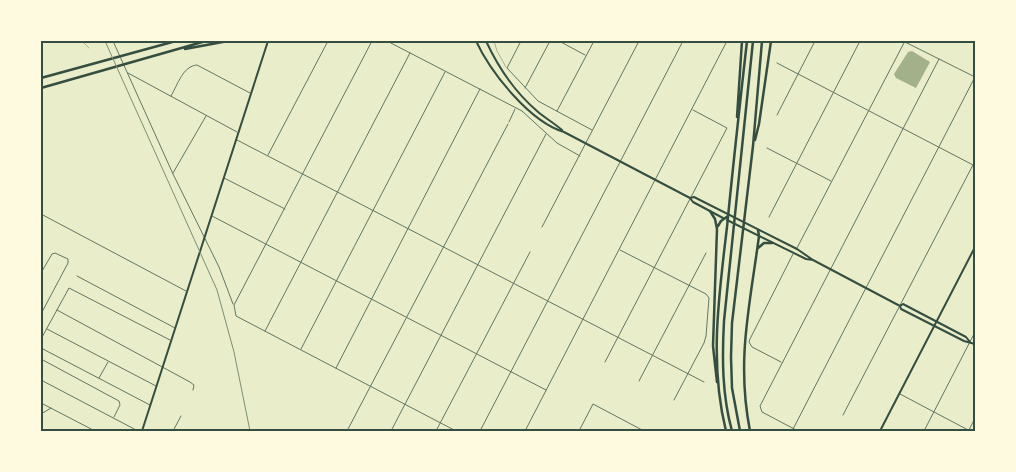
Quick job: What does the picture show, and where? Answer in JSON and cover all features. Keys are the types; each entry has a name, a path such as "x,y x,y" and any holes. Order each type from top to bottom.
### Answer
{"highway":[{"path":"41,78 176,41"},
{"path":"41,88 206,41"},
{"path":"181,49 190,49 228,41"},
{"path":"738,123 737,111 742,41"},
{"path":"726,431 718,386 716,348 747,41"},
{"path":"732,431 723,387 722,355 753,41"},
{"path":"740,431 732,388 732,323 753,146 762,41"},
{"path":"753,146 759,124 771,41"},
{"path":"710,211 715,219 717,229 713,346 715,378 718,386"},
{"path":"717,229 720,222 729,215"},
{"path":"750,431 744,390 744,344 759,236 758,230"},
{"path":"757,252 762,244 772,243"}],"main road":[{"path":"140,431 172,341 268,41"},
{"path":"476,41 491,67 516,97 548,125 564,132"},
{"path":"486,41 503,72 523,97 564,132 690,198 693,202 724,219 793,254 813,260"},
{"path":"690,198 694,197 797,249 813,260 900,306 901,309 964,341 975,344"},
{"path":"880,431 975,247"},
{"path":"900,306 903,304 966,337 970,342"}],"street":[{"path":"113,41 173,174 220,267 236,316 456,431"},
{"path":"268,156 328,41"},
{"path":"234,306 372,41"},
{"path":"387,41 522,111 557,143 580,156"},
{"path":"521,41 507,68 538,101 593,130"},
{"path":"525,89 550,41"},
{"path":"559,41 586,55"},
{"path":"557,112 594,41"},
{"path":"542,227 639,41"},
{"path":"480,431 683,41"},
{"path":"524,431 727,41"},
{"path":"777,114 815,41"},
{"path":"769,217 860,41"},
{"path":"792,431 975,77 905,41 797,249"},
{"path":"265,332 410,53"},
{"path":"798,431 762,412 760,406 940,59"},
{"path":"777,64 974,166"},
{"path":"171,96 185,71 194,65 250,93"},
{"path":"300,350 445,72"},
{"path":"128,73 238,132"},
{"path":"335,368 480,89"},
{"path":"347,431 515,108"},
{"path":"605,362 727,128 692,109"},
{"path":"173,174 207,115"},
{"path":"391,431 546,134"},
{"path":"236,139 704,382"},
{"path":"767,148 832,182"},
{"path":"843,415 975,161"},
{"path":"224,178 285,209"},
{"path":"41,214 187,292"},
{"path":"211,216 546,390"},
{"path":"619,250 706,294 709,298 706,336 674,400"},
{"path":"436,431 530,252"},
{"path":"41,273 52,254 55,253 68,259 41,314"},
{"path":"639,381 706,253"},
{"path":"782,362 752,347 750,339 793,254"},
{"path":"77,276 176,328"},
{"path":"41,339 67,289 70,288 172,341"},
{"path":"56,310 194,385 193,390"},
{"path":"46,329 156,386"},
{"path":"924,431 975,332"},
{"path":"41,348 150,405"},
{"path":"41,359 120,401 114,418"},
{"path":"99,378 108,361"},
{"path":"41,380 140,431"},
{"path":"899,394 969,431 975,418"},
{"path":"41,403 95,431"},
{"path":"579,431 593,404 644,431"},
{"path":"41,414 52,408"},
{"path":"173,431 181,416"}],"lane":[{"path":"82,41 88,48"},
{"path":"494,41 497,51 507,68"}],"shaded area":[{"path":"912,51 930,62 916,88 896,78 894,74 908,52"}],"railway":[{"path":"105,41 217,290 234,352 250,431"},
{"path":"41,91 41,124"}]}
